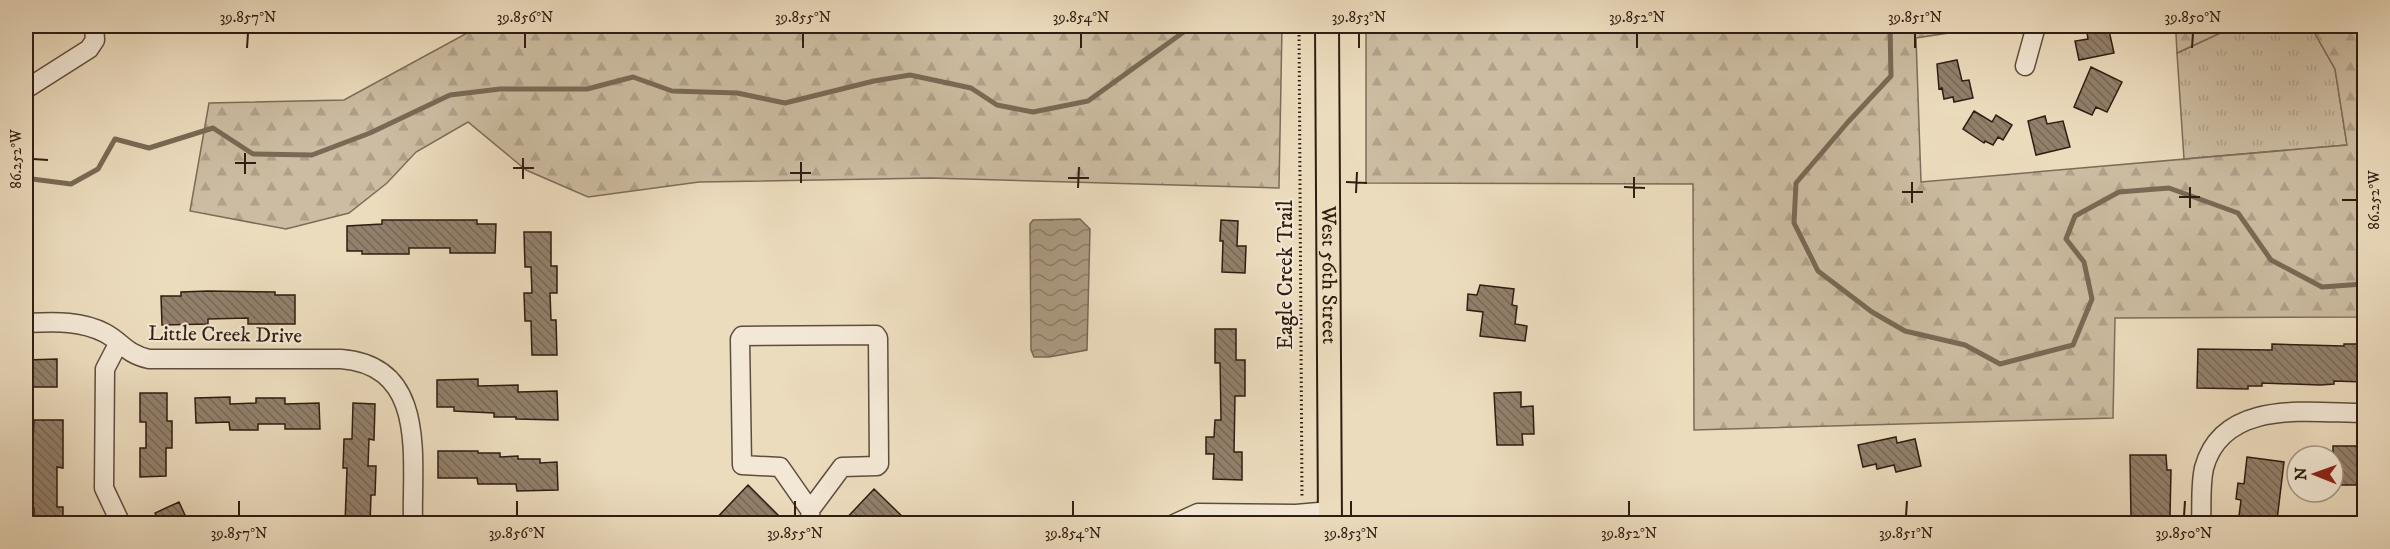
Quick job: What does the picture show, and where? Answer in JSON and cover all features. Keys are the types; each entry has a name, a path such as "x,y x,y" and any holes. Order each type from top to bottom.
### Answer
{"main road":[{"name":"West 56th Street","path":"1327,26 1330,517"}],"street":[{"path":"26,89 89,49 95,40 94,26"},
{"path":"2025,66 2036,26"},
{"name":"Little Creek Drive","path":"26,323 71,323 88,326 105,333 140,357 158,360 340,359 362,362 389,379 400,391 407,406 411,429 413,524"},
{"path":"876,335 878,338 879,464 877,466 842,467 810,517 780,467 742,465 740,339 742,336 876,335"},
{"path":"104,524 105,369 118,344"},
{"path":"2201,524 2205,465 2220,440 2237,426 2255,417 2275,412 2364,412"},
{"path":"104,488 121,524"},
{"path":"1174,524 1198,513 1303,513 1330,517"}],"path":[{"name":"Eagle Creek Trail","path":"1299,26 1303,513"}],"green space":[{"path":"578,26 1282,26 1279,188 931,178 699,182 588,197 526,170 468,122 416,152 387,183 349,213 286,229 190,211 209,103 344,100 469,32"},
{"path":"1366,26 1995,26 1916,38 1921,182 2347,145 2335,69 2314,32 2231,28 2177,53 2176,34 2166,26 2364,26 2364,317 2115,318 2113,418 1694,430 1693,184 1366,183"},
{"path":"2231,28 2314,32 2335,69 2347,145 2184,159 2177,53"}],"water":[{"path":"1080,219 1090,229 1087,350 1049,357 1034,357 1031,350 1030,224 1033,220"}],"building":[{"path":"2086,26 2108,26 2114,53 2079,60 2075,41 2088,39"},
{"path":"1957,60 1962,81 1969,80 1973,98 1954,102 1953,97 1944,99 1942,88 1939,89 1937,64"},
{"path":"2091,67 2122,82 2107,112 2096,107 2092,115 2074,107"},
{"path":"1974,111 1992,122 1996,115 2012,125 2003,140 1998,137 1993,145 1985,141 1984,143 1963,129"},
{"path":"2045,116 2047,124 2063,121 2070,147 2036,155 2028,121"},
{"path":"382,220 477,220 477,224 496,224 495,253 450,253 450,248 409,248 409,254 362,254 362,251 347,251 347,226 382,224"},
{"path":"1221,220 1238,221 1237,246 1246,246 1245,273 1222,272"},
{"path":"524,232 551,232 551,266 557,266 557,293 550,293 551,320 556,320 557,355 532,355 531,321 525,321 524,293 532,293 531,267 525,267"},
{"path":"1480,285 1514,289 1512,305 1517,306 1515,324 1527,326 1525,341 1480,336 1483,312 1467,310 1468,294 1477,295"},
{"path":"181,292 275,292 275,295 295,295 295,324 248,324 248,318 208,319 208,324 162,325 161,296 181,296"},
{"path":"1215,329 1236,329 1236,360 1245,360 1245,396 1235,396 1234,452 1242,452 1242,480 1213,479 1214,454 1206,454 1206,437 1214,437 1215,420 1221,420 1220,363 1215,363"},
{"path":"2272,344 2344,346 2344,344 2364,344 2364,382 2334,381 2334,384 2320,385 2262,383 2262,386 2248,386 2248,389 2197,388 2198,349 2272,350"},
{"path":"57,359 57,387 26,387 26,360"},
{"path":"478,379 478,386 518,385 518,392 557,391 558,420 494,417 494,413 454,411 454,407 437,407 437,380"},
{"path":"1521,392 1521,407 1533,406 1534,434 1522,434 1523,445 1497,445 1494,393"},
{"path":"140,393 167,393 167,421 172,421 172,448 166,448 166,476 140,477 140,448 146,448 146,422 140,422"},
{"path":"230,397 230,404 256,403 256,398 285,398 285,404 319,403 320,429 285,429 285,424 258,424 258,430 230,430 229,422 196,423 195,398"},
{"path":"353,403 375,404 374,440 369,439 368,466 376,466 375,495 371,495 370,524 345,524 347,468 343,468 344,439 352,439"},
{"path":"34,420 63,420 63,468 57,467 57,507 63,507 63,524 34,524 34,508 29,508 30,442 33,442"},
{"path":"1896,437 1897,443 1915,439 1921,466 1896,472 1894,465 1877,469 1876,464 1863,467 1858,445"},
{"path":"2345,446 2357,446 2357,485 2345,485"},
{"path":"438,451 500,453 500,457 518,456 518,459 540,459 540,463 557,462 558,490 517,491 516,484 478,484 477,478 438,478"},
{"path":"2130,455 2166,455 2167,470 2171,470 2170,516 2167,518 2131,518"},
{"path":"2247,457 2284,462 2277,520 2239,516 2241,500 2236,499 2238,483 2244,484"},
{"path":"748,485 787,524 711,524"},
{"path":"874,489 910,524 841,524"},
{"path":"179,502 189,524 160,524 155,513"}],"waterway":[{"path":"26,174 32,179 71,184 98,169 115,139 149,148 213,128 253,154 312,155 370,133 450,95 500,89 587,89 633,77 672,91 737,93 785,103 874,81 910,75 971,88 997,105 1033,112 1088,101 1192,26"},
{"path":"1890,26 1891,76 1796,183 1794,223 1818,271 1872,312 1905,331 1965,345 2000,364 2073,345 2092,299 2084,262 2066,239 2075,216 2119,192 2169,188 2238,213 2271,260 2322,287 2364,284"}]}
